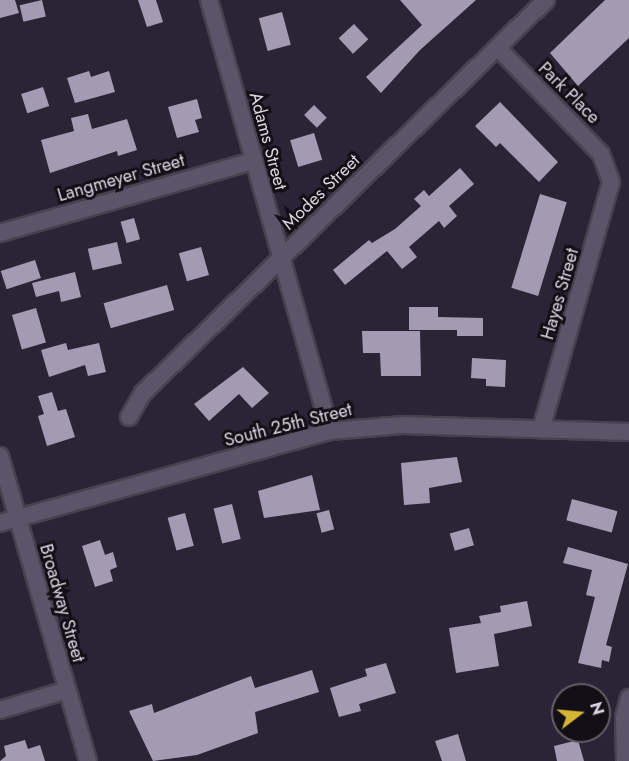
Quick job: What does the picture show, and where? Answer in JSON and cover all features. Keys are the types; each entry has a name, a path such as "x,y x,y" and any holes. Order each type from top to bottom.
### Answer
{"street":[{"name":"Adams Street","path":"209,0 279,260 330,431"},
{"name":"Modes Street","path":"129,417 143,393 546,0"},
{"name":"Park Place","path":"498,48 590,142 607,169"},
{"name":"Langmeyer Street","path":"0,232 253,161"},
{"name":"Hayes Street","path":"541,429 609,194 607,169"},
{"name":"South 25th Street","path":"0,523 330,431 403,425 629,432"},
{"name":"Broadway Street","path":"0,456 88,761"},
{"path":"0,710 67,690"},
{"path":"626,761 624,717 629,698"}],"building":[{"path":"0,0 15,0 19,13 0,18"},
{"path":"42,0 46,17 23,22 20,5"},
{"path":"138,0 156,0 163,22 147,27"},
{"path":"400,0 476,0 420,50 381,93 366,77 422,25"},
{"path":"605,0 629,0 629,38 578,86 550,53"},
{"path":"282,12 291,45 268,51 259,18"},
{"path":"354,24 368,39 353,54 339,38"},
{"path":"89,71 91,77 109,71 115,92 75,103 67,78"},
{"path":"43,87 49,106 27,113 21,94"},
{"path":"197,99 202,118 195,120 199,132 177,138 168,107"},
{"path":"500,102 558,162 539,182 500,143 496,147 475,126"},
{"path":"314,105 327,118 317,128 304,115"},
{"path":"88,114 92,129 127,119 137,150 118,156 117,151 50,173 41,140 74,131 71,118"},
{"path":"314,133 322,160 298,167 290,140"},
{"path":"460,168 474,184 449,206 457,216 444,228 439,221 409,247 417,257 402,269 387,251 345,285 333,270 369,240 372,243 395,229 421,206 414,199 424,190 429,196"},
{"path":"540,194 567,202 538,296 511,288"},
{"path":"134,218 140,239 127,243 121,222"},
{"path":"117,242 122,263 93,270 88,249"},
{"path":"201,247 209,275 187,281 179,253"},
{"path":"35,260 41,278 7,289 1,271"},
{"path":"75,272 81,297 61,302 59,291 36,297 32,283"},
{"path":"167,285 174,310 111,328 104,303"},
{"path":"409,307 438,307 438,317 483,318 483,336 457,336 457,330 409,330"},
{"path":"36,308 46,343 22,349 12,315"},
{"path":"362,331 420,331 421,376 381,376 380,353 363,353"},
{"path":"66,343 68,350 99,343 106,372 88,376 85,365 49,377 41,350"},
{"path":"472,358 506,360 505,387 486,386 486,379 471,378"},
{"path":"243,367 269,393 252,408 239,394 209,421 194,404"},
{"path":"52,392 58,411 66,409 75,437 47,446 38,416 44,414 38,396"},
{"path":"457,457 462,482 429,488 430,503 404,505 401,463"},
{"path":"312,475 320,510 264,518 258,491"},
{"path":"572,499 617,511 612,532 566,520"},
{"path":"232,504 241,539 222,544 214,509"},
{"path":"329,510 334,529 322,533 316,513"},
{"path":"185,513 194,546 176,551 168,518"},
{"path":"469,528 474,545 455,551 450,534"},
{"path":"100,540 105,555 113,552 117,567 110,570 113,581 95,587 82,546"},
{"path":"568,547 628,564 606,645 612,647 609,662 602,660 601,668 578,663 595,597 586,595 592,570 563,563"},
{"path":"527,601 532,626 494,634 499,666 456,673 449,628 481,623 479,616 501,612 500,606"},
{"path":"386,663 396,693 359,704 361,711 339,717 330,688 367,676 365,669"},
{"path":"312,670 319,692 255,712 258,733 197,755 153,761 129,711 152,704 154,713 251,676 255,688"},
{"path":"458,734 466,761 442,761 435,741"},
{"path":"25,740 28,749 40,745 45,761 0,761 6,756 4,746"},
{"path":"579,743 584,761 557,761 554,746"}]}
